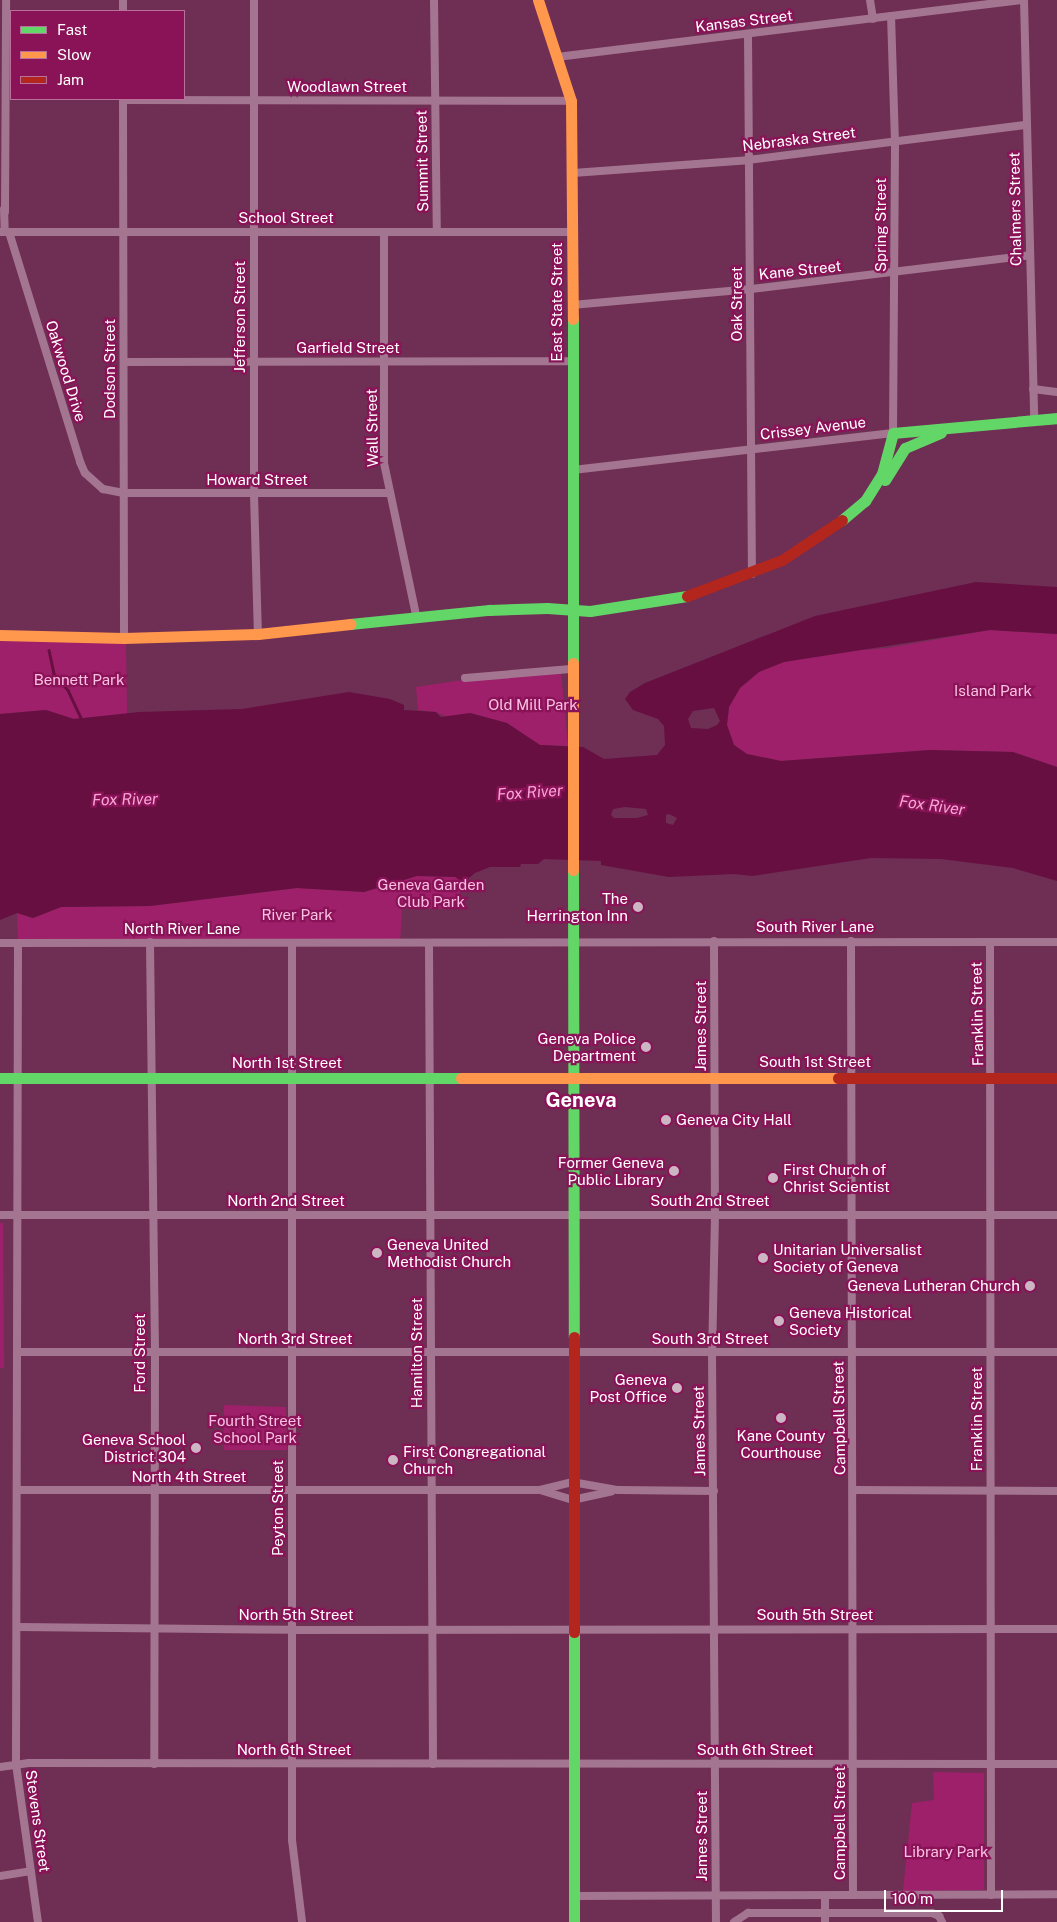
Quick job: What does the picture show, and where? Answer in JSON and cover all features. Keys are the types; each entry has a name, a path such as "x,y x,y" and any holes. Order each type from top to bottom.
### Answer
{"main road":[{"name":"East State Street","path":"538,0 571,101 574,173 572,232 573,470 571,687 574,1078 572,1482 574,1922"},
{"name":"Crissey Avenue","path":"893,433 1034,418 1057,418"},
{"path":"0,635 124,638 258,634 417,619 489,610 572,609 590,611 665,601 752,574 804,547 866,501 883,484 898,456 916,441 982,424"},
{"path":"866,501 882,474 893,433"},
{"name":"North 1st Street","path":"0,1078 574,1078"},
{"name":"South 1st Street","path":"574,1078 1057,1078"}],"street":[{"path":"5,212 6,0"},
{"name":"Jefferson Street","path":"254,0 254,494 258,634"},
{"name":"Summit Street","path":"434,0 437,232"},
{"path":"870,0 873,19"},
{"name":"Kansas Street","path":"558,57 1024,0"},
{"name":"Chalmers Street","path":"1024,0 1034,418"},
{"name":"Spring Street","path":"891,16 895,142 893,433"},
{"name":"Oak Street","path":"748,34 752,574"},
{"name":"Woodlawn Street","path":"123,100 571,101"},
{"name":"Dodson Street","path":"123,100 124,638"},
{"name":"Nebraska Street","path":"574,173 748,160 1027,125"},
{"name":"Oakwood Drive","path":"0,196 5,212 4,232 85,473 103,489 124,493"},
{"name":"School Street","path":"4,232 572,232"},
{"name":"Wall Street","path":"384,233 384,463 417,619"},
{"name":"Kane Street","path":"572,305 751,289 895,273 1030,255"},
{"name":"Garfield Street","path":"124,362 572,361"},
{"path":"1034,389 1057,392"},
{"name":"Crissey Avenue","path":"573,470 751,451 893,433"},
{"name":"Howard Street","path":"124,493 390,493"},
{"path":"464,678 572,669"},
{"name":"South River Lane","path":"573,941 1057,942"},
{"name":"North River Lane","path":"0,944 573,941"},
{"name":"James Street","path":"714,941 716,1215 712,1353 716,1922"},
{"name":"Campbell Street","path":"851,941 854,1895"},
{"name":"Ford Street","path":"150,942 155,1353 154,1764"},
{"name":"Hamilton Street","path":"429,942 432,1764"},
{"name":"Franklin Street","path":"990,942 992,1077 990,1216 991,1895"},
{"name":"Stevens Street","path":"18,943 15,1078 18,1352 16,1764 38,1922"},
{"name":"Peyton Street","path":"292,943 292,1764 293,1854 302,1922"},
{"name":"South 2nd Street","path":"573,1214 1057,1215"},
{"name":"North 2nd Street","path":"0,1215 573,1214"},
{"name":"North 3rd Street","path":"18,1352 573,1354"},
{"name":"South 3rd Street","path":"573,1354 1057,1352"},
{"path":"572,1482 618,1490 714,1491"},
{"name":"North 4th Street","path":"18,1490 540,1490 572,1482"},
{"name":"North 4th Street","path":"540,1490 572,1500"},
{"path":"572,1500 618,1490"},
{"path":"853,1490 1057,1490"},
{"name":"North 5th Street","path":"18,1627 292,1630 431,1628 573,1630"},
{"name":"South 5th Street","path":"573,1630 715,1628 1057,1629"},
{"name":"North 6th Street","path":"0,1767 16,1764 572,1763"},
{"name":"South 6th Street","path":"572,1763 1057,1764"},
{"path":"0,1876 31,1871"},
{"path":"574,1896 1057,1894"},
{"name":"Campbell Street","path":"825,1896 825,1918"},
{"path":"734,1922 748,1914 825,1918 932,1914 939,1916 942,1922"}],"green space":[{"name":"Island Park","path":"990,630 1057,634 1057,767 1013,752 930,750 781,761 747,754 734,745 727,725 729,707 740,688 759,672 784,662 834,652 887,648"},
{"name":"Bennett Park","path":"0,638 126,643 127,714 73,719 46,710 0,714"},
{"name":"Old Mill Park","path":"561,672 568,746 540,745 507,723 470,713 447,717 436,712 418,710 416,687 496,675"},
{"name":"River Park","path":"417,876 455,877 460,880 460,909 402,908 400,943 18,943 17,913 33,918 61,907 150,906 297,888 364,892"},
{"path":"0,1223 3,1223 4,1368 0,1368"},
{"name":"Fourth Street School Park","path":"224,1405 286,1407 287,1450 224,1450"},
{"name":"Library Park","path":"933,1772 984,1773 984,1890 903,1891 912,1803 934,1800"}],"water":[{"name":"Fox River","path":"976,582 1057,587 1057,634 990,630 784,662 759,672 740,688 729,707 727,725 734,745 747,754 781,761 930,750 1013,752 1057,767 1057,881 1013,868 941,859 871,858 752,876 734,874 669,877 601,865 601,861 544,859 538,864 521,864 520,867 490,867 475,873 464,882 455,877 417,876 364,892 297,888 150,906 61,907 33,918 17,913 0,920 0,714 46,710 74,719 139,712 242,709 349,692 390,699 404,705 404,710 436,712 441,717 470,713 507,723 540,745 583,747 604,759 657,755 665,745 664,726 658,719 633,710 625,699 630,692 645,683 815,616","holes":["714,708 720,721 717,725 708,729 691,728 688,719 693,711","625,807 646,809 648,815 637,818 614,818 611,815 613,809","669,814 677,818 673,825 666,823 666,815"]}],"waterway":[{"path":"49,650 54,674 68,690 81,718"}],"traffic: fast":[{"path":"573,319 573,663"},
{"path":"842,520 865,501 882,474 893,433 1057,418"},
{"path":"885,480 905,448 941,433"},
{"path":"350,624 489,610 547,608 590,611 687,596"},
{"path":"573,870 574,1337"},
{"path":"0,1078 461,1078"},
{"path":"574,1632 574,1922"}],"traffic: slow":[{"path":"538,0 571,101 573,319"},
{"path":"0,635 124,638 258,634 350,624"},
{"path":"573,663 573,870"},
{"path":"461,1078 838,1078"}],"traffic: jam":[{"path":"687,596 782,560 842,520"},
{"path":"838,1078 1057,1078"},
{"path":"574,1337 574,1632"}],"place":[{"name":"The Herrington Inn","path":"638,907"},
{"name":"Geneva Police Department","path":"646,1047"},
{"name":"Geneva City Hall","path":"666,1120"},
{"name":"Former Geneva Public Library","path":"674,1171"},
{"name":"First Church of Christ Scientist","path":"773,1178"},
{"name":"Geneva United Methodist Church","path":"377,1253"},
{"name":"Unitarian Universalist Society of Geneva","path":"763,1258"},
{"name":"Geneva Lutheran Church","path":"1030,1286"},
{"name":"Geneva Historical Society","path":"779,1321"},
{"name":"Geneva Post Office","path":"677,1388"},
{"name":"Kane County Courthouse","path":"781,1418"},
{"name":"Geneva School District 304","path":"196,1448"},
{"name":"First Congregational Church","path":"393,1460"}],"district":[{"name":"Geneva","path":"581,1100"}],"park label":[{"name":"Geneva Garden Club Park","path":"431,892"}]}
